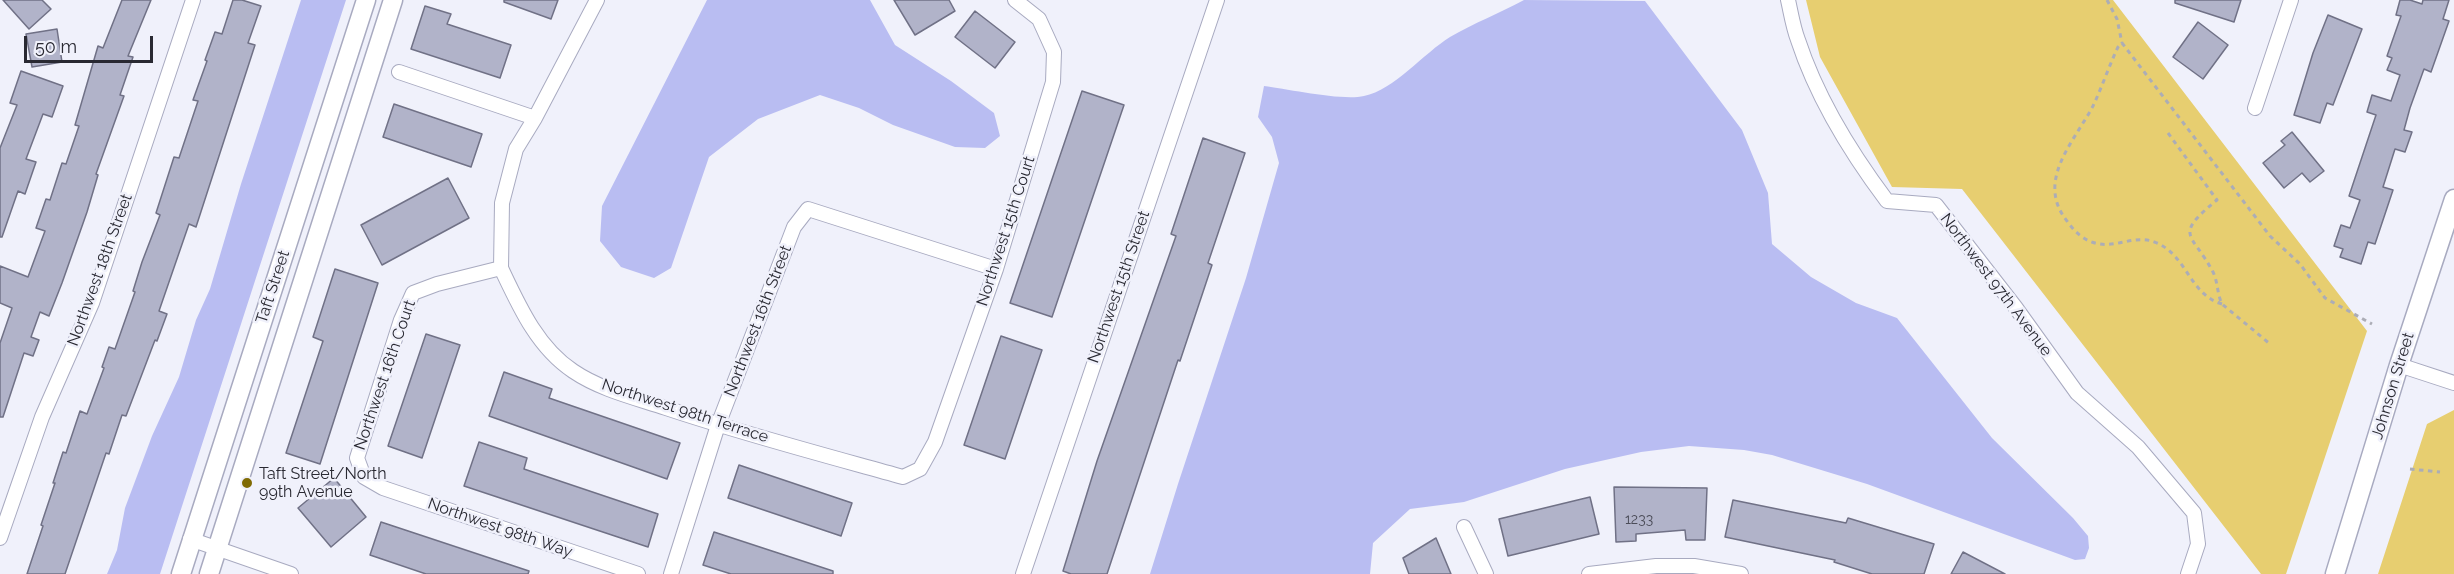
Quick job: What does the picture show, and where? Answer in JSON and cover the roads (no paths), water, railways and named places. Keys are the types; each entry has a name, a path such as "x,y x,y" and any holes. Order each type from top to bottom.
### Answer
{"street":[{"name":"Northwest 18th Street","path":"0,538 42,417 92,303 193,0"},
{"name":"Taft Street","path":"180,574 366,0"},
{"name":"Taft Street","path":"209,574 393,0"},
{"path":"501,268 502,203 516,149 535,118 597,0"},
{"name":"Northwest 15th Court","path":"920,469 935,442 996,269 1053,82 1054,52 1039,19 1015,0"},
{"name":"Northwest 15th Street","path":"1023,574 1217,0"},
{"name":"Northwest 97th Avenue","path":"1788,0 1798,40 1817,86 1854,156 1887,201 1936,205 2078,393 2138,447 2194,513 2198,544 2188,574"},
{"path":"2255,108 2291,0"},
{"path":"399,72 535,118"},
{"name":"Johnson Street","path":"2335,574 2399,365 2454,199"},
{"name":"Northwest 16th Street","path":"671,574 718,425 794,227 808,209 996,269"},
{"name":"Northwest 98th Terrace","path":"501,268 524,317 542,342 573,371 614,391 718,425 903,477 920,469"},
{"name":"Northwest 16th Court","path":"364,477 357,458 401,320 413,293 437,284 501,268"},
{"path":"2399,365 2454,383"},
{"name":"Northwest 98th Way","path":"364,477 383,488 638,574"},
{"path":"1464,526 1486,574"},
{"path":"190,539 291,574"},
{"path":"1589,574 1656,566 1694,566 1741,574"}],"water":[{"path":"301,0 346,0 160,574 107,574 117,550 125,508 152,436 179,377 196,320 210,289 241,184"},
{"path":"707,0 870,0 895,45 951,81 994,113 1000,136 985,148 955,147 893,125 859,108 820,95 758,119 709,157 671,268 654,278 621,267 600,241 602,206"},
{"path":"1524,0 1645,1 1742,130 1768,193 1772,244 1811,277 1856,303 1897,318 1992,438 2073,518 2088,536 2089,548 2085,559 2075,560 1867,484 1772,455 1744,450 1689,446 1641,452 1565,469 1464,502 1410,509 1373,543 1370,574 1150,574 1246,278 1279,163 1272,137 1258,117 1264,86 1342,97 1364,96 1398,79 1450,37"}],"place":[{"name":"Taft Street/North 99th Avenue","path":"247,483"}]}
